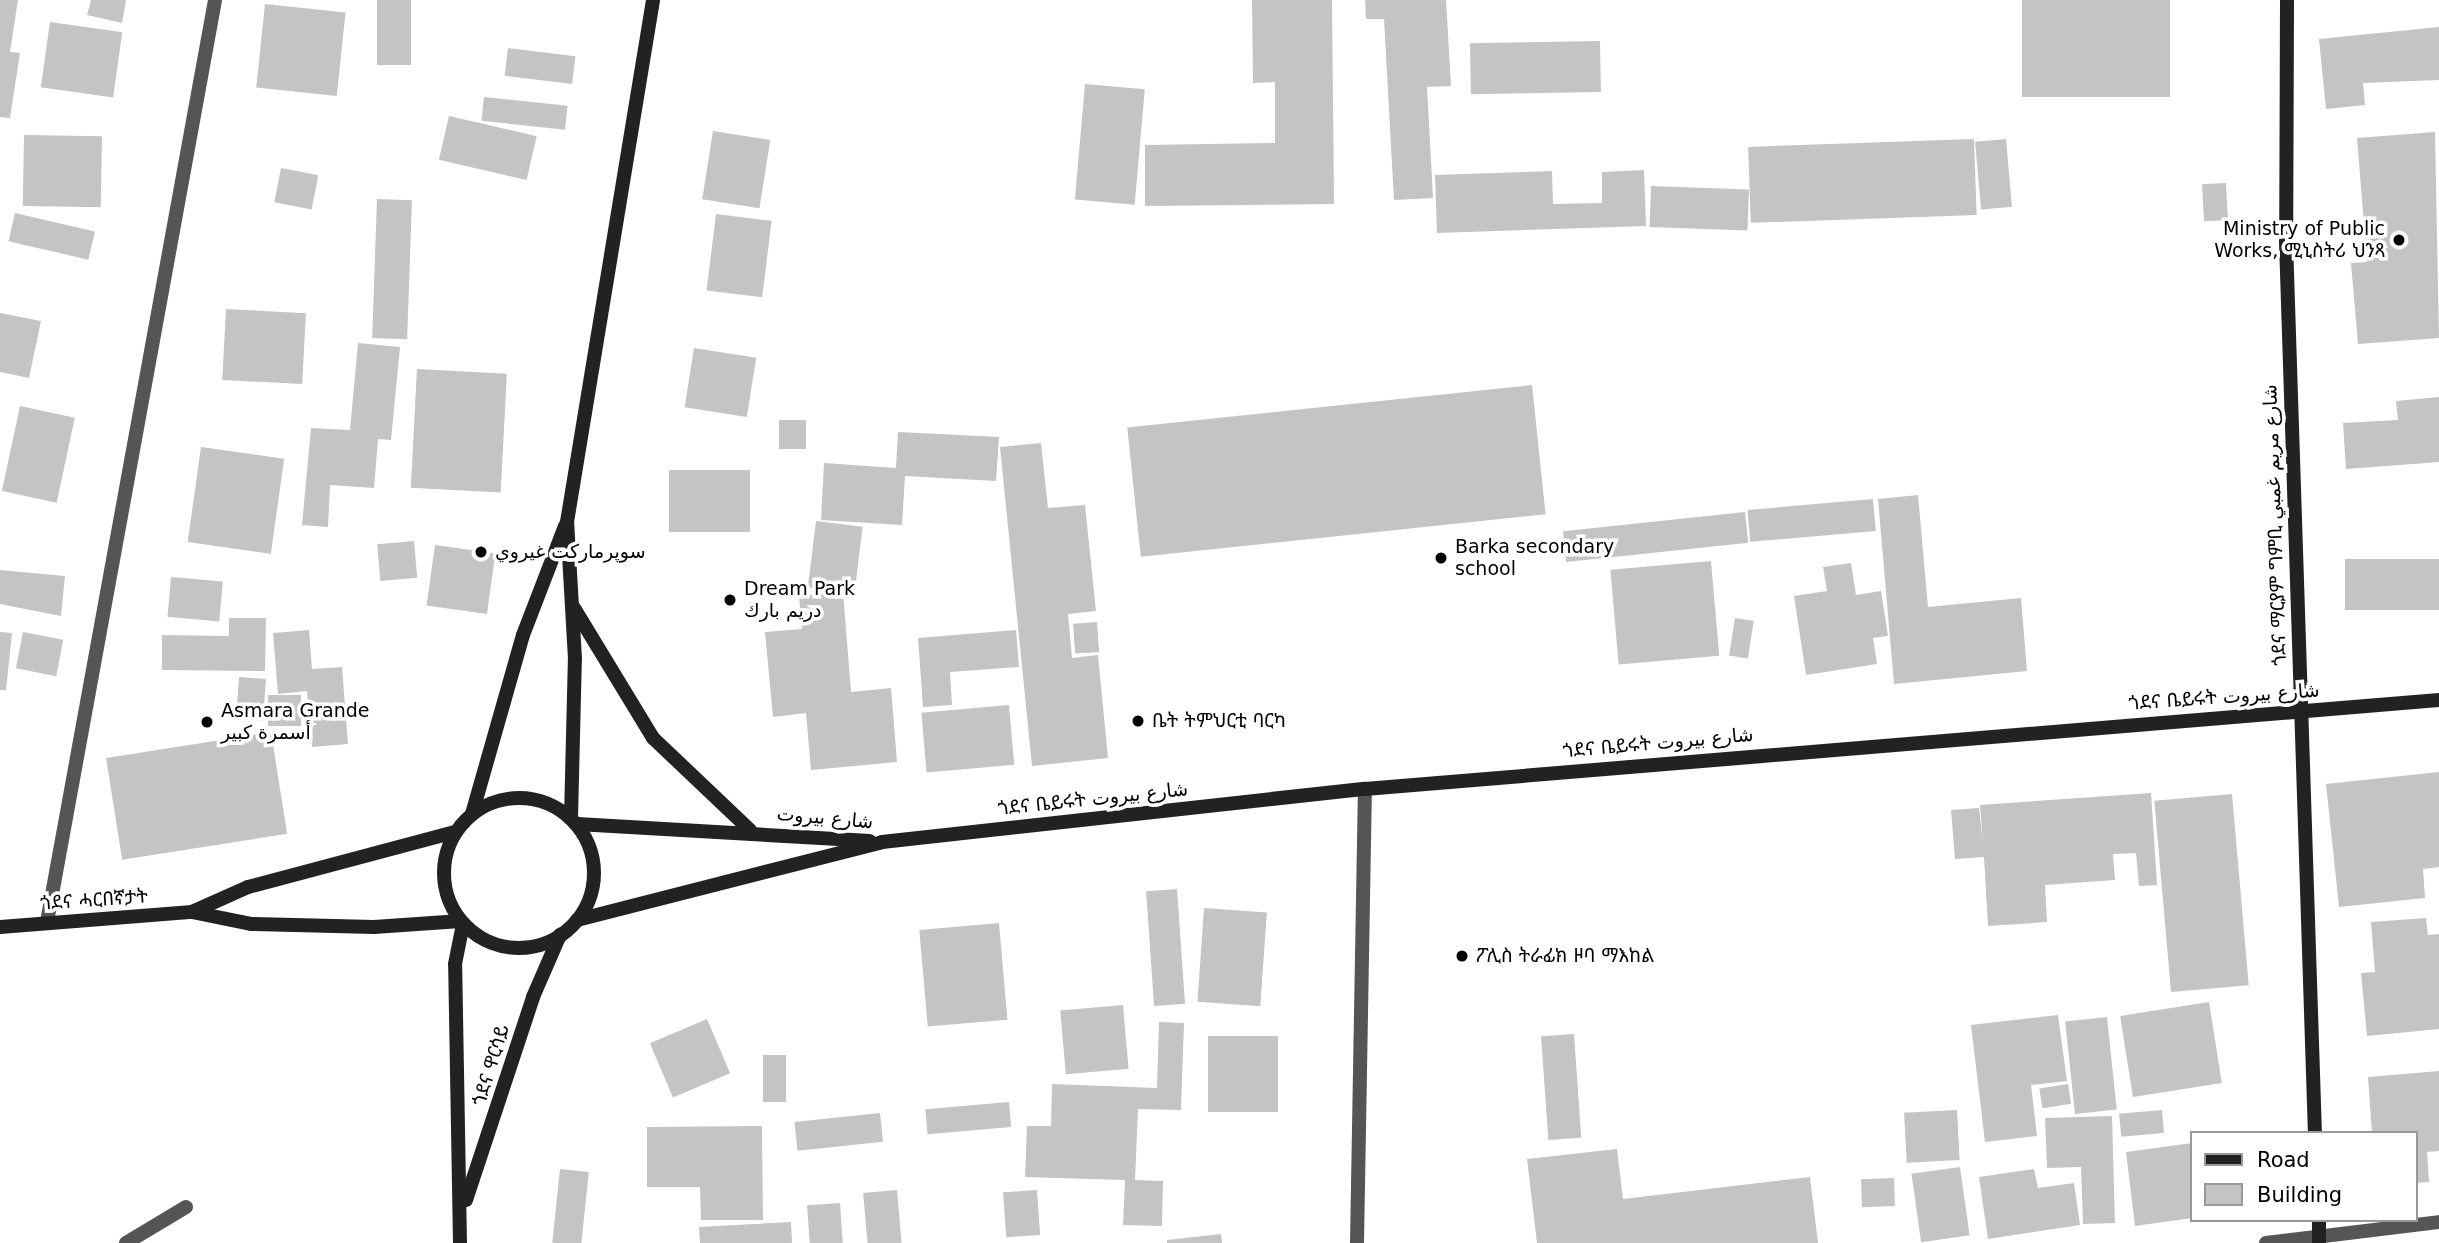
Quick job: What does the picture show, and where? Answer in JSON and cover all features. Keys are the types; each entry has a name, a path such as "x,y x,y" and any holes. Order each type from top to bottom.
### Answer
{"main road":[{"path":"472,814 523,635 567,522 653,0"},
{"name":"ጎደና ማርያም ግምቢ شارع مريم غمبي","path":"2287,0 2300,712 2315,1131"},
{"path":"567,522 573,606 574,821"},
{"path":"573,606 653,738 750,830"},
{"name":"ጎደና ቤይሩት شارع بيروت","path":"882,842 1365,789 2007,731 2439,700"},
{"path":"191,912 251,924 462,922 510,947 536,946 560,935 578,919 594,883 588,842 574,821 553,806 512,798 472,814 455,832 444,862 446,894 462,922"},
{"name":"شارع بيروت","path":"574,821 750,830 882,842"},
{"path":"191,912 248,887 455,832"},
{"name":"شارع بيروت","path":"578,919 882,842"},
{"name":"ጎደና ሓርበኛታት","path":"0,927 191,912"},
{"name":"ጎደና ዋርሳይ","path":"460,1243 464,1208 455,1014 462,922"},
{"name":"ጎደና ዋርሳይ","path":"464,1208 533,997 560,935"},
{"path":"2319,1222 2319,1240"}],"street":[{"path":"47,922 215,0"},
{"path":"1357,1243 1365,789"},
{"path":"127,1243 186,1207"},
{"path":"2266,1243 2319,1240 2439,1222"}],"building":[{"path":"0,0 18,0 10,52 20,53 10,118 0,117"},
{"path":"91,0 126,0 122,23 87,15"},
{"path":"377,0 411,0 411,65 377,65"},
{"path":"1252,0 1332,0 1334,204 1145,206 1145,145 1275,143 1275,82 1253,83"},
{"path":"1365,0 1446,0 1451,86 1427,87 1433,198 1394,200 1384,19 1366,19"},
{"path":"2022,0 2170,0 2170,97 2022,97"},
{"path":"265,4 346,12 337,96 256,88"},
{"path":"50,22 122,32 113,98 41,87"},
{"path":"2439,27 2439,80 2363,83 2365,105 2326,109 2319,39"},
{"path":"1600,41 1601,92 1471,94 1470,43"},
{"path":"508,48 575,56 572,84 505,76"},
{"path":"1085,84 1145,89 1135,205 1075,200"},
{"path":"484,97 568,106 565,130 481,121"},
{"path":"449,116 537,136 527,180 439,160"},
{"path":"713,131 770,140 759,208 702,199"},
{"path":"2435,132 2439,338 2358,344 2351,263 2367,262 2357,138"},
{"path":"24,135 102,136 101,207 23,206"},
{"path":"1974,139 1977,215 1751,223 1748,147"},
{"path":"2006,139 2012,207 1981,209 1975,142"},
{"path":"281,168 318,175 312,210 274,202"},
{"path":"1644,170 1646,226 1437,233 1435,175 1552,171 1553,204 1602,203 1602,172"},
{"path":"2226,183 2228,220 2204,221 2202,184"},
{"path":"1651,186 1749,189 1748,230 1650,227"},
{"path":"377,199 412,200 407,339 372,338"},
{"path":"15,213 95,231 88,260 8,241"},
{"path":"716,214 772,221 762,297 707,290"},
{"path":"226,309 306,313 302,384 222,380"},
{"path":"0,313 41,321 29,378 0,372"},
{"path":"358,343 400,347 391,440 378,439 374,488 330,485 328,527 302,525 311,428 350,430"},
{"path":"694,348 756,358 747,417 685,407"},
{"path":"417,369 507,374 501,493 411,488"},
{"path":"1532,385 1546,514 1141,557 1127,428"},
{"path":"2439,397 2439,462 2346,469 2343,423 2398,420 2396,401"},
{"path":"20,406 75,418 57,503 2,491"},
{"path":"779,420 806,420 806,449 779,449"},
{"path":"898,432 999,437 996,481 905,476 902,525 821,520 824,463 896,468"},
{"path":"1041,443 1048,508 1085,505 1096,611 1068,614 1072,658 1098,655 1108,758 1032,766 1000,447"},
{"path":"201,447 284,459 271,554 188,542"},
{"path":"669,470 750,470 750,532 669,532"},
{"path":"1918,495 1928,607 2021,598 2027,671 1894,684 1878,499"},
{"path":"1873,499 1876,531 1750,542 1747,510"},
{"path":"1745,512 1748,543 1566,562 1563,531"},
{"path":"816,521 863,527 854,593 808,588"},
{"path":"414,541 417,578 380,581 377,544"},
{"path":"435,545 495,553 487,614 427,605"},
{"path":"2345,559 2439,559 2439,610 2345,610"},
{"path":"1711,561 1719,656 1619,664 1610,570"},
{"path":"1851,563 1856,595 1881,591 1888,636 1873,638 1877,664 1806,675 1794,596 1827,591 1823,567"},
{"path":"0,570 65,576 61,616 0,604"},
{"path":"171,577 223,582 219,621 168,617"},
{"path":"843,592 851,692 891,688 897,762 811,770 806,713 773,717 765,632 802,629 799,596"},
{"path":"229,618 266,618 265,671 162,670 162,635 229,636"},
{"path":"1735,618 1754,621 1748,659 1729,656"},
{"path":"1097,622 1099,652 1075,654 1073,624"},
{"path":"309,630 312,669 342,667 348,744 312,747 307,691 278,694 273,633"},
{"path":"1016,630 1019,667 950,672 952,705 923,707 918,638"},
{"path":"0,632 12,633 6,690 0,690"},
{"path":"23,632 63,640 56,676 16,668"},
{"path":"239,677 266,679 263,721 236,719"},
{"path":"268,695 301,695 301,726 268,726"},
{"path":"1009,705 1014,765 927,772 921,713"},
{"path":"271,732 287,834 122,860 106,758"},
{"path":"2439,772 2439,867 2423,869 2425,898 2339,907 2326,784"},
{"path":"2151,793 2157,885 2139,886 2136,853 2113,854 2115,880 2045,885 2047,922 1988,926 1984,857 1955,859 1951,810 1979,808 1983,843 1980,805"},
{"path":"2232,794 2249,985 2171,992 2154,801"},
{"path":"1177,889 1185,1004 1154,1006 1146,891"},
{"path":"1204,908 1267,912 1260,1006 1197,1002"},
{"path":"2426,918 2428,935 2439,934 2439,1029 2367,1036 2361,973 2375,972 2371,922"},
{"path":"999,923 1007,1020 928,1027 919,930"},
{"path":"2209,1002 2222,1083 2133,1097 2120,1016"},
{"path":"1123,1005 1129,1069 1066,1074 1060,1010"},
{"path":"2058,1015 2067,1081 2031,1085 2037,1136 1985,1142 1971,1025"},
{"path":"2107,1017 2117,1109 2075,1114 2065,1021"},
{"path":"707,1019 730,1073 673,1098 650,1043"},
{"path":"1159,1022 1184,1023 1181,1110 1138,1109 1135,1180 1163,1181 1162,1226 1123,1225 1125,1180 1025,1177 1027,1126 1051,1126 1052,1084 1157,1088"},
{"path":"1574,1034 1581,1138 1548,1140 1541,1036"},
{"path":"1208,1036 1278,1036 1278,1112 1208,1112"},
{"path":"763,1055 786,1055 786,1102 763,1102"},
{"path":"2439,1071 2439,1151 2427,1152 2429,1182 2418,1183 2418,1131 2372,1131 2368,1077"},
{"path":"2068,1084 2071,1104 2042,1108 2039,1089"},
{"path":"1009,1102 1011,1127 927,1134 925,1109"},
{"path":"1957,1110 1960,1160 1907,1163 1904,1113"},
{"path":"2162,1110 2164,1133 2121,1137 2119,1114"},
{"path":"880,1113 883,1142 798,1151 794,1122"},
{"path":"2112,1116 2115,1223 2083,1224 2081,1167 2047,1168 2045,1118"},
{"path":"762,1126 763,1220 701,1220 700,1187 647,1187 647,1127"},
{"path":"2190,1143 2190,1218 2135,1226 2126,1152"},
{"path":"1617,1149 1623,1199 1810,1177 1818,1243 1537,1243 1527,1159"},
{"path":"1960,1167 1970,1235 1921,1242 1911,1174"},
{"path":"560,1169 589,1172 581,1243 552,1243"},
{"path":"2034,1169 2038,1188 2074,1183 2080,1225 1988,1239 1979,1177"},
{"path":"1894,1178 1895,1206 1862,1207 1861,1179"},
{"path":"897,1190 902,1243 868,1243 863,1193"},
{"path":"1037,1190 1040,1235 1006,1237 1003,1192"},
{"path":"840,1203 843,1243 810,1243 807,1205"},
{"path":"791,1222 792,1243 700,1243 699,1227"},
{"path":"1221,1234 1222,1243 1167,1243 1167,1240"}],"place":[{"name":"Ministry of Public Works, ሚኒስትሪ ህንጻ","path":"2399,240"},
{"name":"سوپرمارکت غيروي","path":"481,552"},
{"name":"Barka secondary school","path":"1441,558"},
{"name":"Dream Park دريم بارك","path":"730,600"},
{"name":"ቤት ትምህርቲ ባርካ","path":"1138,721"},
{"name":"Asmara Grande أسمرة كبير","path":"207,722"},
{"name":"ፖሊስ ትራፊክ ዞባ ማእከል","path":"1462,956"}]}
